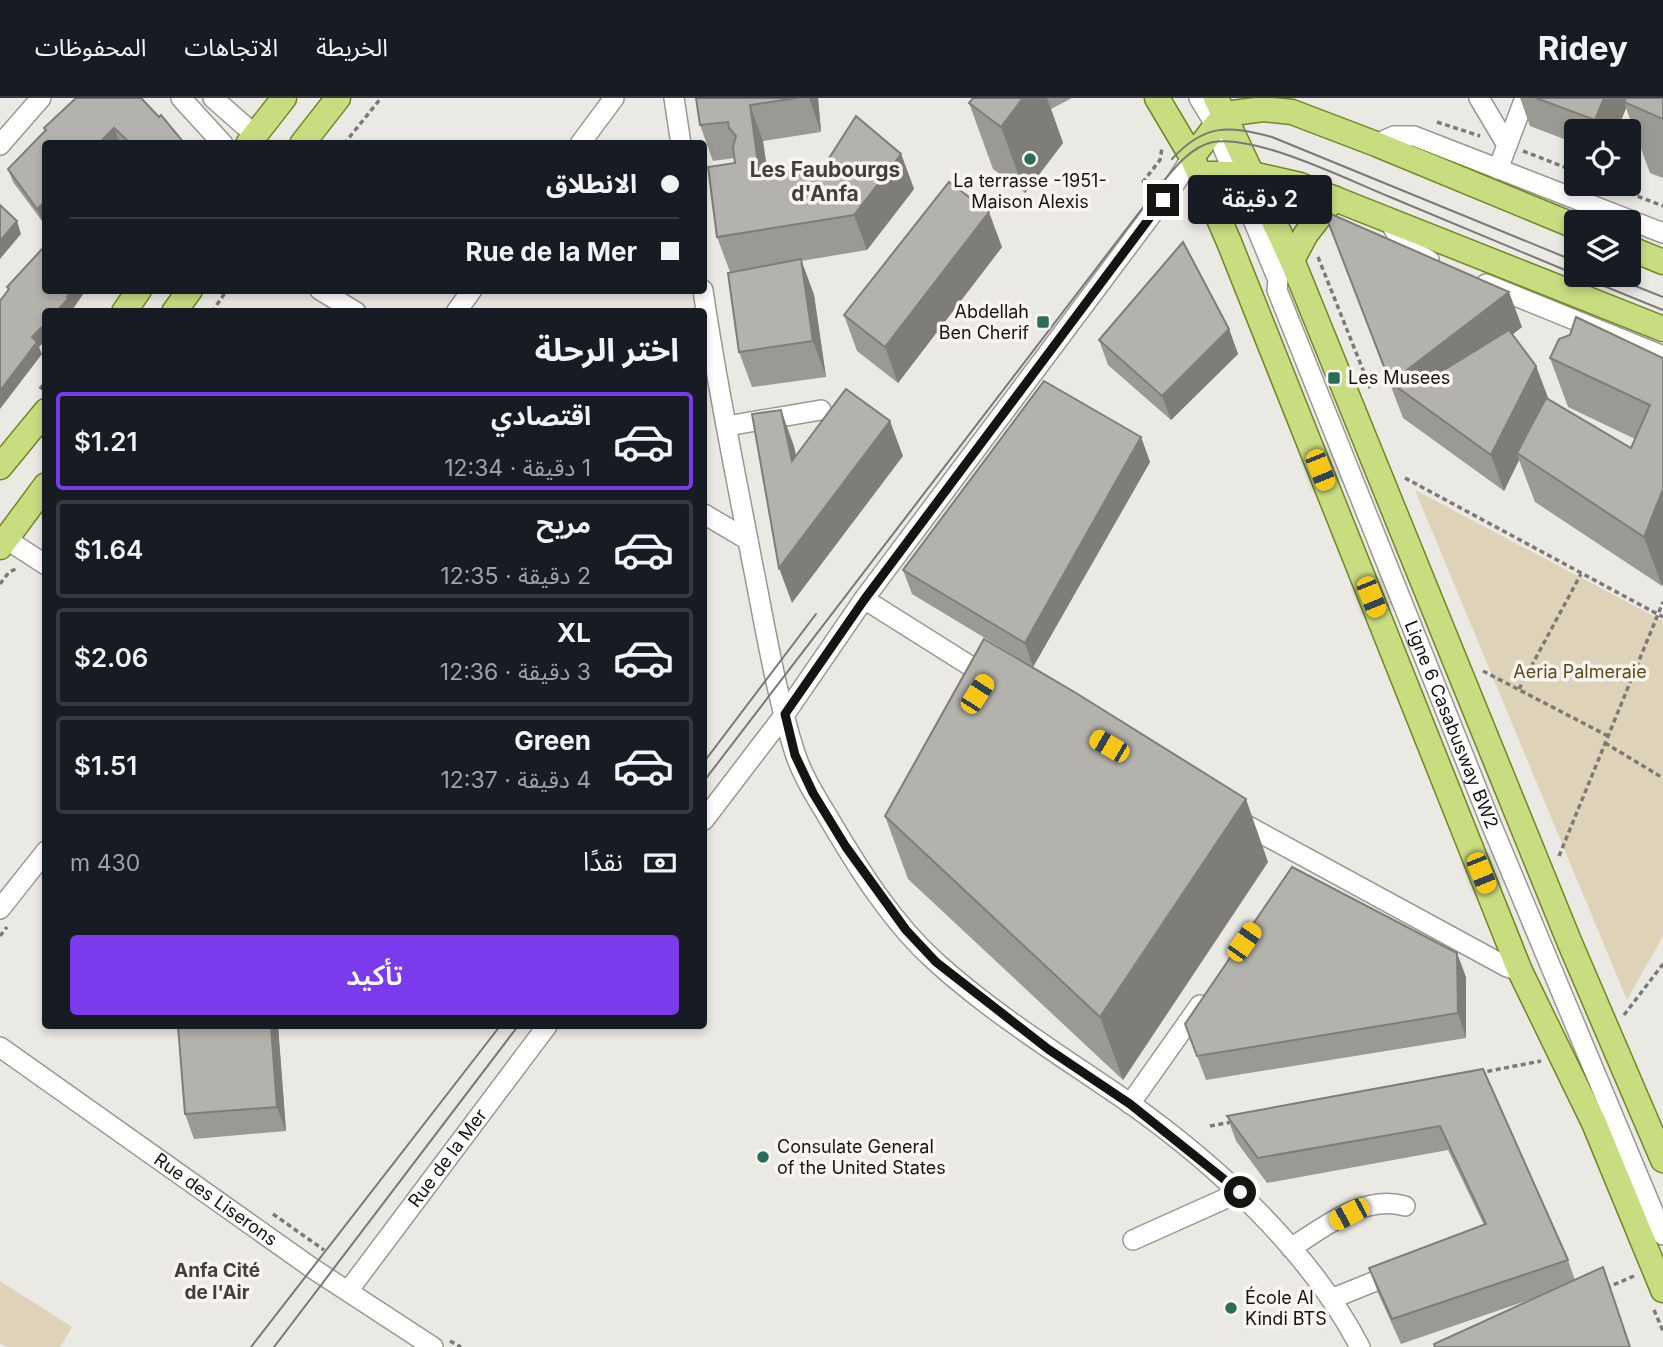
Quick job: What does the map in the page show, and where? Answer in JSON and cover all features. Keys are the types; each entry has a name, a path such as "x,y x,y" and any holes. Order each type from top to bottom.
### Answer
{"main road":[{"path":"252,139 284,98"},
{"path":"305,140 338,98"},
{"path":"1157,98 1292,260 1547,886 1663,1160"},
{"path":"1215,119 1263,109 1292,112 1564,222"},
{"path":"1215,119 1220,171"},
{"path":"1215,119 1220,171 1520,971 1594,1123 1663,1290"},
{"path":"1220,171 1284,180 1663,329"},
{"path":"1292,260 1314,221 1334,198"},
{"path":"1641,253 1663,262"},
{"path":"0,467 42,416"},
{"path":"3,543 42,490"}],"street":[{"path":"0,145 41,98"},
{"path":"181,98 219,140"},
{"path":"214,98 252,139"},
{"path":"583,140 614,98"},
{"path":"674,98 680,140"},
{"path":"1184,98 1215,119"},
{"path":"1199,98 1215,119"},
{"path":"1479,98 1507,145"},
{"path":"1498,169 1525,98"},
{"path":"1376,144 1394,136 1413,136 1663,233"},
{"path":"707,816 785,714 864,600 1176,182 1220,171"},
{"name":"Ligne 6 Casabusway BW2","path":"1220,171 1266,282 1277,290 1489,819 1663,1234"},
{"path":"1389,220 1394,231 1409,249 1441,265"},
{"path":"1466,275 1589,336 1663,356"},
{"path":"327,294 349,308"},
{"path":"707,313 748,540 774,670 795,755 813,793 852,857 906,930 936,962 995,1010 1130,1104 1240,1192 1291,1248 1331,1299 1360,1347"},
{"path":"727,426 821,410"},
{"path":"707,516 748,540"},
{"path":"3,543 42,563"},
{"path":"864,600 1012,691"},
{"path":"974,697 988,677"},
{"path":"1217,808 1298,862 1507,967 1520,971"},
{"path":"0,909 42,856"},
{"path":"1130,1104 1210,990"},
{"name":"Rue de la Mer","path":"348,1292 546,1029"},
{"name":"Rue des Liserons","path":"0,1047 348,1292 433,1347"},
{"path":"1133,1240 1240,1192"},
{"path":"1291,1248 1318,1230 1372,1203 1393,1202 1405,1206"},
{"path":"1331,1299 1410,1267"}],"path":[{"path":"347,140 381,98"},
{"path":"1432,120 1564,167"},
{"path":"1161,140 1160,160 1142,183 1163,200"},
{"path":"1637,196 1663,206"},
{"path":"1405,478 1663,617"},
{"path":"1519,689 1581,573"},
{"path":"1547,886 1663,602"},
{"path":"1476,667 1608,736"},
{"path":"1605,743 1663,778"},
{"path":"1622,1016 1663,964"},
{"path":"1468,1075 1549,1059"},
{"path":"1210,1126 1237,1121"},
{"path":"1601,1289 1639,1274"}],"green space":[{"name":"Aeria Palmeraie","path":"1415,490 1663,621 1663,936 1627,1000"},
{"path":"0,1281 72,1327 60,1347 7,1347 0,1343"}],"building":[{"path":"76,98 141,98 159,117 161,115 182,140 127,140 114,128 102,140 42,140 42,205 37,209 8,169 46,130 44,128"},
{"path":"696,98 797,98 750,105 760,177 824,166 856,116 901,154 854,215 717,237 708,167 735,163 733,147 736,136 729,128 728,122 700,125"},
{"path":"973,98 1023,98 1001,127 969,103"},
{"path":"1536,98 1604,98 1595,119"},
{"path":"1626,98 1663,98 1663,119 1624,102"},
{"path":"949,182 989,212 885,347 844,315"},
{"path":"0,205 17,221 0,241"},
{"path":"1324,211 1509,292 1407,370 1418,386 1509,330 1536,366 1491,455 1390,382"},
{"path":"1183,242 1229,329 1162,396 1099,340"},
{"path":"42,249 42,294 69,294 69,298 60,308 42,308 42,327 32,337 37,342 0,391 0,301 9,289 7,287"},
{"path":"801,259 813,341 739,352 728,273"},
{"path":"1576,317 1663,358 1663,489 1644,537 1517,453 1546,398 1631,448 1650,405 1550,358 1559,339 1570,335"},
{"path":"1044,381 1141,437 1025,643 903,570"},
{"path":"846,389 890,421 779,568 752,414 781,410 792,461"},
{"path":"984,639 1246,799 1100,1017 885,816"},
{"path":"1292,867 1457,953 1458,1013 1197,1056 1185,1024"},
{"path":"178,1029 271,1029 277,1107 185,1114"},
{"path":"1483,1069 1568,1260 1392,1319 1369,1268 1486,1224 1440,1126 1258,1158 1227,1116"},
{"path":"1603,1267 1630,1347 1435,1347 1434,1344"}],"tram line":[{"path":"1172,159 1195,139 1218,130 1242,130 1272,137 1564,257"},
{"path":"707,777 1154,193 1195,150 1213,142 1232,142 1253,145 1302,160 1564,270"},
{"path":"1606,287 1663,310"},
{"path":"1638,287 1663,297"},
{"path":"707,758 816,614"},
{"path":"251,1347 498,1029"},
{"path":"274,1347 516,1029"}],"place":[{"name":"La terrasse -1951- Maison Alexis","path":"1030,159"},
{"name":"Abdellah Ben Cherif","path":"1043,322"},
{"name":"Les Musees","path":"1334,378"},
{"name":"Consulate General of the United States","path":"763,1157"},
{"name":"École Al Kindi BTS","path":"1231,1308"}],"district":[{"name":"Les Faubourgs d'Anfa","path":"825,182"},
{"name":"Anfa Cité de l'Air","path":"217,1281"}],"route":[{"path":"1163,200 864,600 785,714 795,755 813,793 871,885 906,930 936,962 1048,1049 1130,1104 1240,1192"}]}
